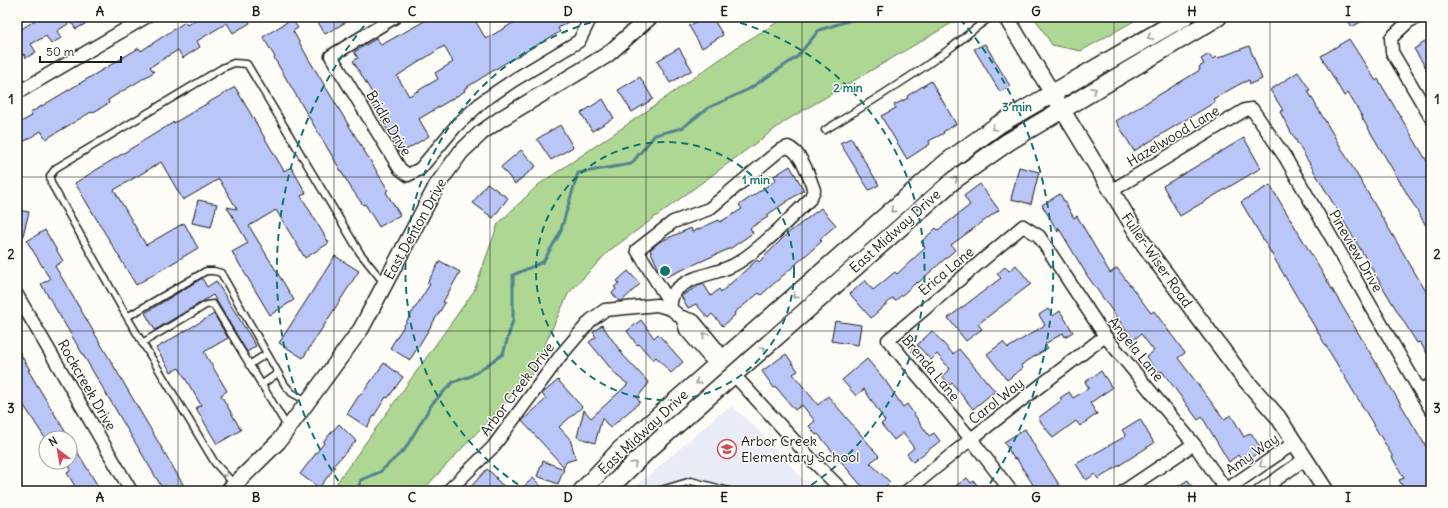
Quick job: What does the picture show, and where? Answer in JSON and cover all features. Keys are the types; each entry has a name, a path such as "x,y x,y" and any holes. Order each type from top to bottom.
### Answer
{"main road":[{"name":"East Midway Drive","path":"582,491 620,450 947,162 998,125 1184,17"},
{"name":"East Midway Drive","path":"606,491 648,450 954,180 1008,142 1218,17"},
{"path":"723,360 734,375"}],"street":[{"path":"17,93 146,17"},
{"name":"Bridle Drive","path":"395,17 331,56 400,169 408,175 420,169 456,126 483,101 514,80 579,41 592,17"},
{"name":"East Denton Drive","path":"232,488 278,442 360,329 437,185 461,152 502,118 607,55 650,17"},
{"name":"Fuller-Wiser Road","path":"1006,17 1060,110 1145,246 1242,376 1278,417 1326,491"},
{"path":"1418,17 1409,22 1392,38 1392,52 1431,118"},
{"name":"Hazelwood Lane","path":"1111,191 1245,110 1252,109"},
{"name":"Pineview Drive","path":"1252,109 1285,157 1431,410"},
{"path":"671,306 676,290 698,275 738,263 768,238 810,199 814,190 809,175 794,150 788,147 780,150 709,209 673,222 637,250 671,306 682,318 694,321 718,349 723,360"},
{"name":"Angela Lane","path":"1023,226 1039,236 1105,336 1194,444 1226,491"},
{"name":"Erica Lane","path":"888,340 1023,226"},
{"name":"Rockcreek Drive","path":"17,295 131,491"},
{"name":"Arbor Creek Drive","path":"448,491 493,447 561,355 591,320 605,310 657,305 671,306"},
{"name":"Carol Way","path":"907,491 971,439 1105,336"},
{"name":"Brenda Lane","path":"888,340 971,439 1011,491"},
{"path":"734,375 837,489"},
{"path":"1420,391 1431,384"},
{"name":"Amy Way","path":"1226,491 1294,443"},
{"path":"1124,491 1194,444"},
{"path":"1260,491 1305,459"}],"lane":[{"path":"825,130 882,95 952,46 972,29 991,17"},
{"path":"232,488 215,463 142,343 51,183 50,176 56,168 222,68 234,62 247,64 360,253 385,284"},
{"path":"127,317 206,271 214,270 220,273 278,374 292,393 307,401"},
{"path":"142,343 206,305 213,304 288,428"},
{"path":"250,365 266,354"},
{"path":"261,385 278,374"},
{"path":"658,491 691,481 729,491"}],"shaded area":[{"name":"Arbor Creek Elementary School","path":"732,407 750,422 814,491 631,491 718,415"}],"green space":[{"path":"786,17 962,17 787,120 609,251 568,294 531,375 422,491 331,491 474,291 498,224 538,185 644,113 740,45"},
{"path":"1034,17 1141,17 1081,51 1052,45"}],"building":[{"path":"40,17 81,17 85,24 76,29 71,22 57,31 61,38 51,44 46,36 31,44 36,52 26,58 24,54 17,59 17,32"},
{"path":"200,17 247,17 250,23 233,33 227,23 197,41 200,47 183,58 178,50 150,67 154,72 108,100 109,103 92,113 91,112 46,139 41,131 17,146 17,124 32,116 30,113 139,48 141,51 185,22 187,25"},
{"path":"315,17 355,17 325,34"},
{"path":"432,17 473,17 486,39 523,17 576,17 558,28 560,32 502,65 464,89 465,91 419,119 429,136 401,153 370,100 375,98 353,61 358,58 354,52 377,38 381,45","holes":["444,46 453,62 435,73 438,79 409,96 397,76"]},
{"path":"705,17 712,17 723,35 702,48 689,26"},
{"path":"1346,17 1369,17 1352,27"},
{"path":"292,19 298,28 293,31 388,190 386,192 400,215 379,227 365,204 363,205 351,188 263,37"},
{"path":"1431,38 1431,76 1414,49"},
{"path":"1349,39 1376,81 1378,79 1431,168 1431,234 1348,93 1344,96 1321,56"},
{"path":"985,44 1010,86 1000,92 974,49"},
{"path":"1249,46 1262,79 1250,84 1249,80 1213,99 1215,102 1134,151 1116,121 1200,70 1199,67 1204,64 1201,59 1209,54 1212,59 1218,58"},
{"path":"679,48 692,70 670,83 657,61"},
{"path":"1298,72 1310,90 1308,91 1317,107 1431,300 1431,360 1420,342 1417,343 1391,301 1280,112 1283,110 1270,90"},
{"path":"640,77 653,99 632,112 618,90"},
{"path":"931,81 956,124 943,132 944,133 929,141 930,144 907,159 881,116 896,108 894,105 908,98 907,96"},
{"path":"235,87 284,171 291,167 306,193 301,196 329,243 305,258 276,210 249,226 294,300 270,315 232,252 248,243 227,207 237,209 219,179 183,200 161,162 114,190 146,245 184,223 198,248 136,285 75,183 174,122"},
{"path":"603,99 614,118 592,131 581,113"},
{"path":"560,125 573,147 551,160 537,139"},
{"path":"851,138 879,185 869,190 840,143"},
{"path":"1244,138 1261,168 1180,216 1163,186"},
{"path":"521,150 536,166 515,184 501,167"},
{"path":"790,166 804,190 767,215 768,217 750,228 753,233 731,248 666,277 662,268 659,270 650,250 659,242 691,228 692,232 719,220 720,222 742,209 739,205 776,180 774,176"},
{"path":"1019,167 1039,172 1031,204 1011,199"},
{"path":"487,183 508,198 493,218 473,203"},
{"path":"980,184 999,210 951,245 955,250 918,283 917,282 895,301 893,298 871,318 850,294 865,280 873,290 895,272 897,274 925,248 921,242 936,228 938,230 970,205 964,196"},
{"path":"1270,185 1431,455 1431,491 1405,491 1399,480 1404,478 1393,457 1241,202"},
{"path":"1060,194 1074,218 1077,216 1110,273 1117,268 1151,313 1154,311 1185,353 1178,358 1224,419 1231,415 1244,437 1251,433 1262,450 1243,463 1238,455 1229,462 1202,417 1198,420 1162,371 1159,373 1146,357 1154,351 1141,334 1133,340 1088,277 1058,227 1058,232 1042,205"},
{"path":"198,200 217,204 211,227 192,223"},
{"path":"821,208 836,225 820,239 822,241 761,295 759,293 734,313 735,315 723,326 712,314 708,318 696,304 688,308 681,296 703,283 711,296 719,289 721,292 757,260 759,262 787,234"},
{"path":"17,210 29,212 20,247 17,247"},
{"path":"45,230 63,261 55,266 187,491 164,491 41,284 50,279 27,241"},
{"path":"335,256 359,271 303,358 279,343"},
{"path":"440,261 460,272 443,302 445,303 410,360 390,348 430,284 427,283"},
{"path":"1016,265 1031,284 978,324 982,329 966,341 948,318 1001,278 997,274 1005,267 1009,271"},
{"path":"628,271 640,284 622,301 619,301 612,293 616,289 614,287 619,283 617,281"},
{"path":"202,278 207,287 216,281 256,346 247,352 213,295 155,330 145,313"},
{"path":"1048,309 1053,316 1060,311 1073,332 1065,337 1063,333 1045,344 1048,348 1021,365 1023,368 1007,380 987,354 1003,342 1008,348 1045,325 1039,315"},
{"path":"214,314 228,338 204,352 227,391 221,395 241,430 217,444 196,408 201,405 179,368 171,372 156,348"},
{"path":"641,320 654,338 658,334 683,362 671,373 656,357 653,360 639,344 637,345 627,331"},
{"path":"835,321 861,325 858,345 831,341"},
{"path":"602,325 623,355 649,383 637,398 640,402 610,428 602,418 595,443 577,437 584,410 591,418 628,384 617,376 589,342 596,337 593,332"},
{"path":"932,331 953,354 959,349 995,391 973,409 952,383 950,385 942,376 950,369 937,354 931,360 917,345"},
{"path":"17,348 30,370 28,370 64,430 40,430 17,395"},
{"path":"786,354 798,371 793,374 818,405 828,396 879,456 870,463 890,482 881,491 869,491 859,483 818,434 816,435 809,426 815,421 802,405 795,410 776,387 774,388 762,371"},
{"path":"867,359 885,380 903,407 907,404 929,436 934,433 940,441 913,462 907,454 914,448 903,433 894,440 881,424 885,421 864,389 856,396 842,380"},
{"path":"384,363 403,377 388,398 386,397 367,427 347,414 360,394 361,395"},
{"path":"1101,371 1112,388 1090,403 1097,414 1080,426 1076,421 1053,438 1038,418 1062,400 1060,398 1069,392 1073,398 1089,388 1085,382"},
{"path":"558,380 582,407 559,427 570,439 576,459 566,462 564,467 522,421 546,399 542,394"},
{"path":"1140,419 1154,443 1098,479 1095,474 1086,480 1076,464 1126,436 1122,430"},
{"path":"339,424 356,441 333,466 335,467 319,488 300,474 324,443 323,442"},
{"path":"1025,429 1063,491 1037,491 1016,458 1014,459 1004,442"},
{"path":"78,453 101,491 78,491 67,473 78,470"},
{"path":"543,461 564,469 558,484 537,476"},
{"path":"487,469 497,478 496,479 509,491 467,491"},
{"path":"533,478 546,491 519,491"},
{"path":"967,478 971,483 974,481 981,491 949,491"},
{"path":"1188,480 1195,491 1170,491"}],"waterway":[{"path":"357,491 361,480 380,472 405,449 432,404 453,382 471,376 503,354 513,320 513,275 543,262 560,233 578,173 631,164 655,135 682,128 708,108 749,89 797,57 819,30 861,17"}],"place":[{"name":"Arbor Creek Elementary School","path":"727,449"}]}
